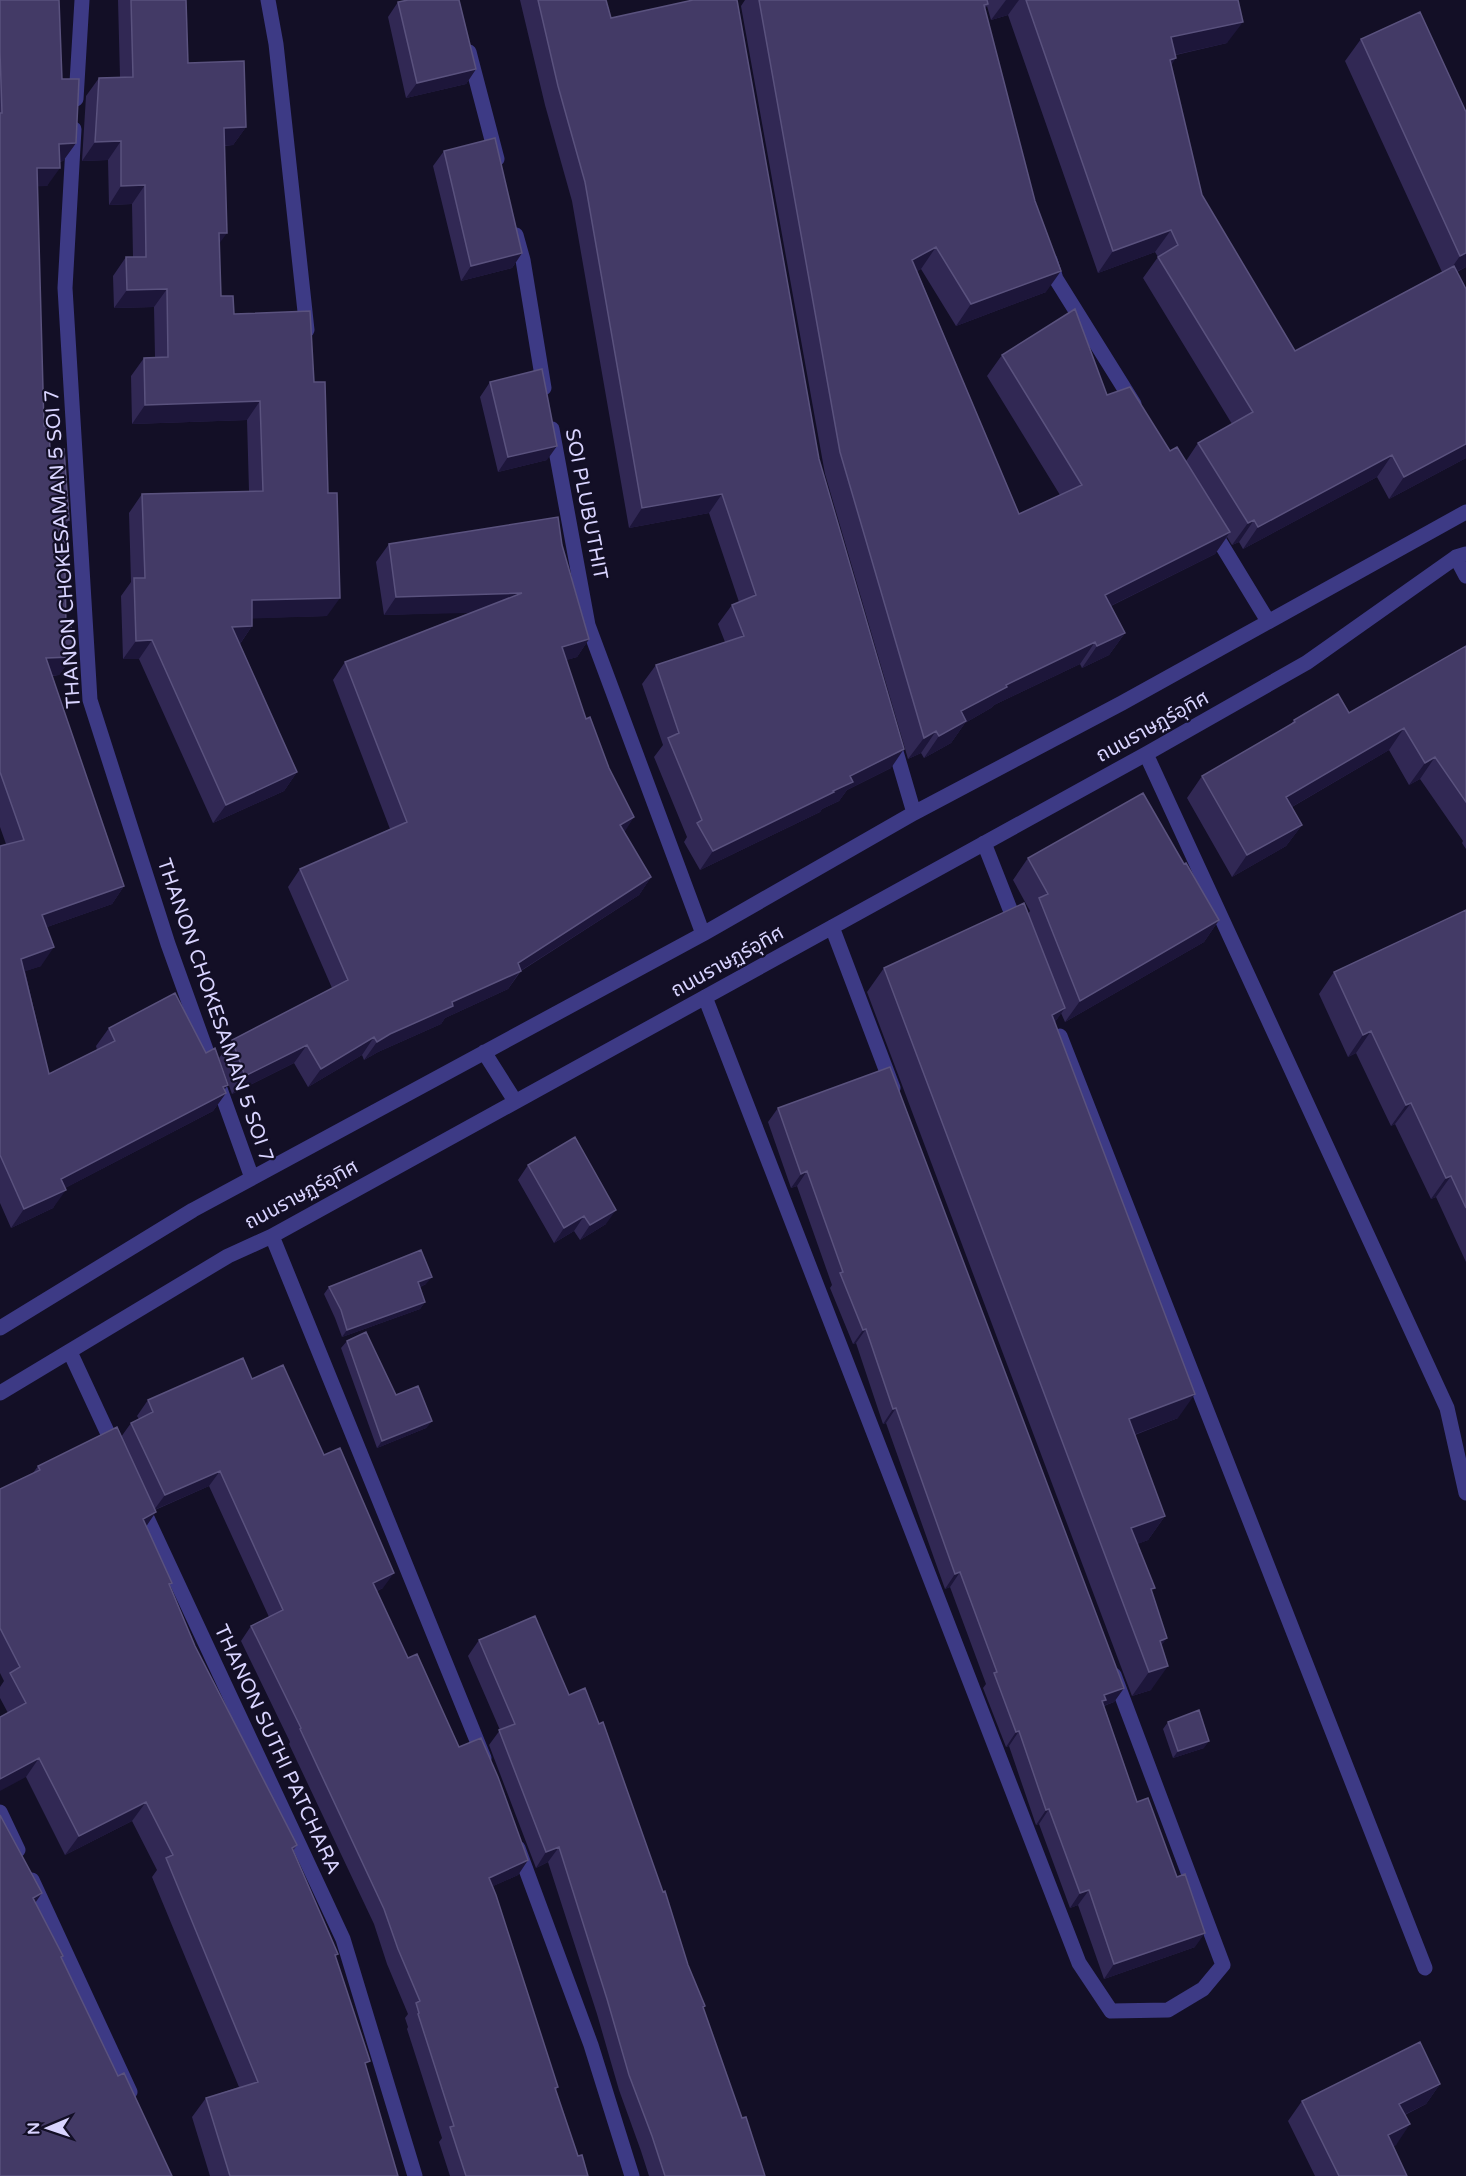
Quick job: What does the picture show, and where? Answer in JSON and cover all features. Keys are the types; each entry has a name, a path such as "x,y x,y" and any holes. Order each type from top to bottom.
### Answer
{"street":[{"name":"THANON CHOKESAMAN 5 SOI 7","path":"82,0 65,288 90,700 168,944 252,1178"},
{"path":"268,0 276,44 308,339"},
{"path":"465,35 500,170"},
{"name":"SOI PLUBUTHIT","path":"514,226 523,260 588,625 703,934"},
{"path":"1046,247 1056,279 1144,420"},
{"name":"ถนนราษฏร์อุทิศ","path":"0,1328 194,1210 703,934 914,813 1122,703 1466,513"},
{"path":"1206,520 1269,621"},
{"name":"ถนนราษฏร์อุทิศ","path":"0,1393 228,1256 272,1236 1146,754 1306,663 1461,556"},
{"path":"1461,556 1466,576"},
{"path":"888,723 914,813"},
{"path":"1146,754 1448,1408 1466,1493"},
{"path":"984,843 1023,943"},
{"path":"832,927 900,1105"},
{"path":"705,997 1079,1963 1111,2011 1168,2010 1203,1989 1223,1965 1110,1663"},
{"path":"1054,1021 1425,1968"},
{"path":"484,1052 515,1101"},
{"path":"272,1236 488,1767"},
{"path":"70,1352 120,1460"},
{"name":"THANON SUTHI PATCHARA","path":"136,1493 343,1939 415,2176"},
{"path":"0,1812 134,2101"},
{"path":"513,1834 591,2045 633,2176"}],"building":[{"path":"0,0 59,0 62,79 79,79 76,143 59,144 60,168 37,168 44,426 49,426 50,450 64,449 69,520 64,520 66,626 71,626 72,657 46,658 124,886 42,915 54,947 21,959 49,1074 115,1041 109,1028 175,993 206,1053 215,1048 228,1085 223,1087 226,1093 61,1179 66,1190 24,1209 0,1155 0,846 24,840 0,772 0,113 2,113"},
{"path":"131,0 186,0 188,63 244,61 246,127 224,128 227,233 219,233 221,296 233,296 234,314 310,311 314,382 325,382 328,493 337,493 340,598 252,600 252,626 232,627 297,772 226,805 152,640 136,641 134,578 145,578 142,494 263,491 260,401 145,405 144,358 168,357 167,289 127,290 126,257 146,257 145,185 121,186 121,141 95,142 99,78 133,77"},
{"path":"459,0 476,69 417,83 398,2"},
{"path":"538,0 606,0 611,18 693,0 737,0 819,459 904,749 850,776 853,782 713,851 697,823 702,820 668,738 679,733 656,665 744,636 732,605 756,595 722,494 642,508 585,182 558,86"},
{"path":"759,0 987,0 988,4 984,5 1035,201 1061,271 971,304 936,247 912,260 1019,514 1082,485 1002,355 1075,309 1107,395 1130,387 1170,451 1177,447 1230,532 1105,595 1125,633 1097,646 1095,642 1006,685 1007,687 961,711 966,721 939,736 936,731 924,738 840,452"},
{"path":"1026,0 1238,0 1243,22 1171,37 1176,58 1170,60 1202,195 1295,351 1454,266 1466,289 1466,444 1404,477 1392,455 1258,527 1254,520 1248,523 1198,443 1253,412 1158,257 1178,245 1171,230 1113,251"},
{"path":"1420,12 1466,112 1466,253 1460,256 1361,39"},
{"path":"495,138 522,253 471,266 444,151"},
{"path":"542,369 557,446 508,457 490,382"},
{"path":"558,517 562,545 589,639 562,647 586,719 590,717 609,768 634,817 620,825 651,877 518,963 521,971 452,1002 453,1006 377,1042 374,1037 321,1069 307,1045 245,1076 232,1040 348,980 300,869 407,822 345,662 522,593 396,597 389,544"},
{"path":"1466,646 1466,802 1435,757 1425,763 1404,728 1286,797 1302,825 1247,855 1202,776 1338,694 1349,713"},
{"path":"1143,793 1219,920 1080,1001 1039,898 1048,894 1028,858"},
{"path":"1024,903 1065,1008 1052,1015 1195,1394 1129,1419 1165,1516 1131,1528 1155,1588 1151,1589 1167,1638 1160,1641 1168,1666 1149,1672 884,968"},
{"path":"1466,910 1466,1208 1451,1176 1446,1178 1411,1103 1406,1105 1371,1031 1363,1035 1334,972"},
{"path":"890,1067 1124,1688 1104,1695 1106,1700 1102,1701 1137,1802 1148,1798 1177,1877 1185,1874 1205,1933 1114,1964 1089,1890 1080,1893 1049,1809 1046,1810 1019,1731 1016,1732 994,1673 997,1672 960,1572 955,1574 896,1408 893,1409 866,1329 863,1330 840,1273 843,1272 807,1171 801,1174 778,1108"},
{"path":"575,1137 616,1210 590,1225 584,1216 564,1228 528,1165"},
{"path":"421,1250 432,1277 418,1282 425,1302 347,1330 341,1310 329,1287"},
{"path":"366,1332 396,1395 418,1386 432,1421 382,1441 347,1341"},
{"path":"243,1358 252,1379 283,1365 324,1455 340,1448 394,1573 373,1583 408,1658 417,1654 459,1747 481,1738 498,1777 528,1860 489,1878 558,2087 555,2088 578,2156 582,2155 588,2176 466,2176 450,2127 454,2126 418,2014 416,2003 420,2001 384,1909 301,1728 251,1626 283,1610 220,1471 165,1495 131,1423 153,1412 148,1400"},
{"path":"117,1427 156,1512 143,1519 172,1583 169,1584 195,1646 297,1845 292,1848 338,1954 335,1955 370,2061 365,2063 398,2176 230,2176 206,2098 258,2082 166,1858 173,1855 146,1802 79,1836 39,1758 0,1779 0,1717 26,1703 10,1673 20,1667 0,1628 0,1489 40,1470 38,1466"},
{"path":"535,1616 569,1695 585,1688 599,1724 603,1722 663,1892 665,1891 688,1965 705,2006 703,2007 742,2118 746,2117 765,2176 665,2176 629,2075 559,1847 546,1852 499,1730 515,1724 479,1640"},
{"path":"1199,1710 1209,1741 1178,1751 1168,1722"},
{"path":"0,1815 42,1893 33,1898 63,1956 61,1957 118,2076 124,2073 172,2176 0,2176"},
{"path":"1420,2042 1440,2084 1399,2104 1410,2124 1388,2135 1407,2176 1339,2176 1302,2101"}]}
